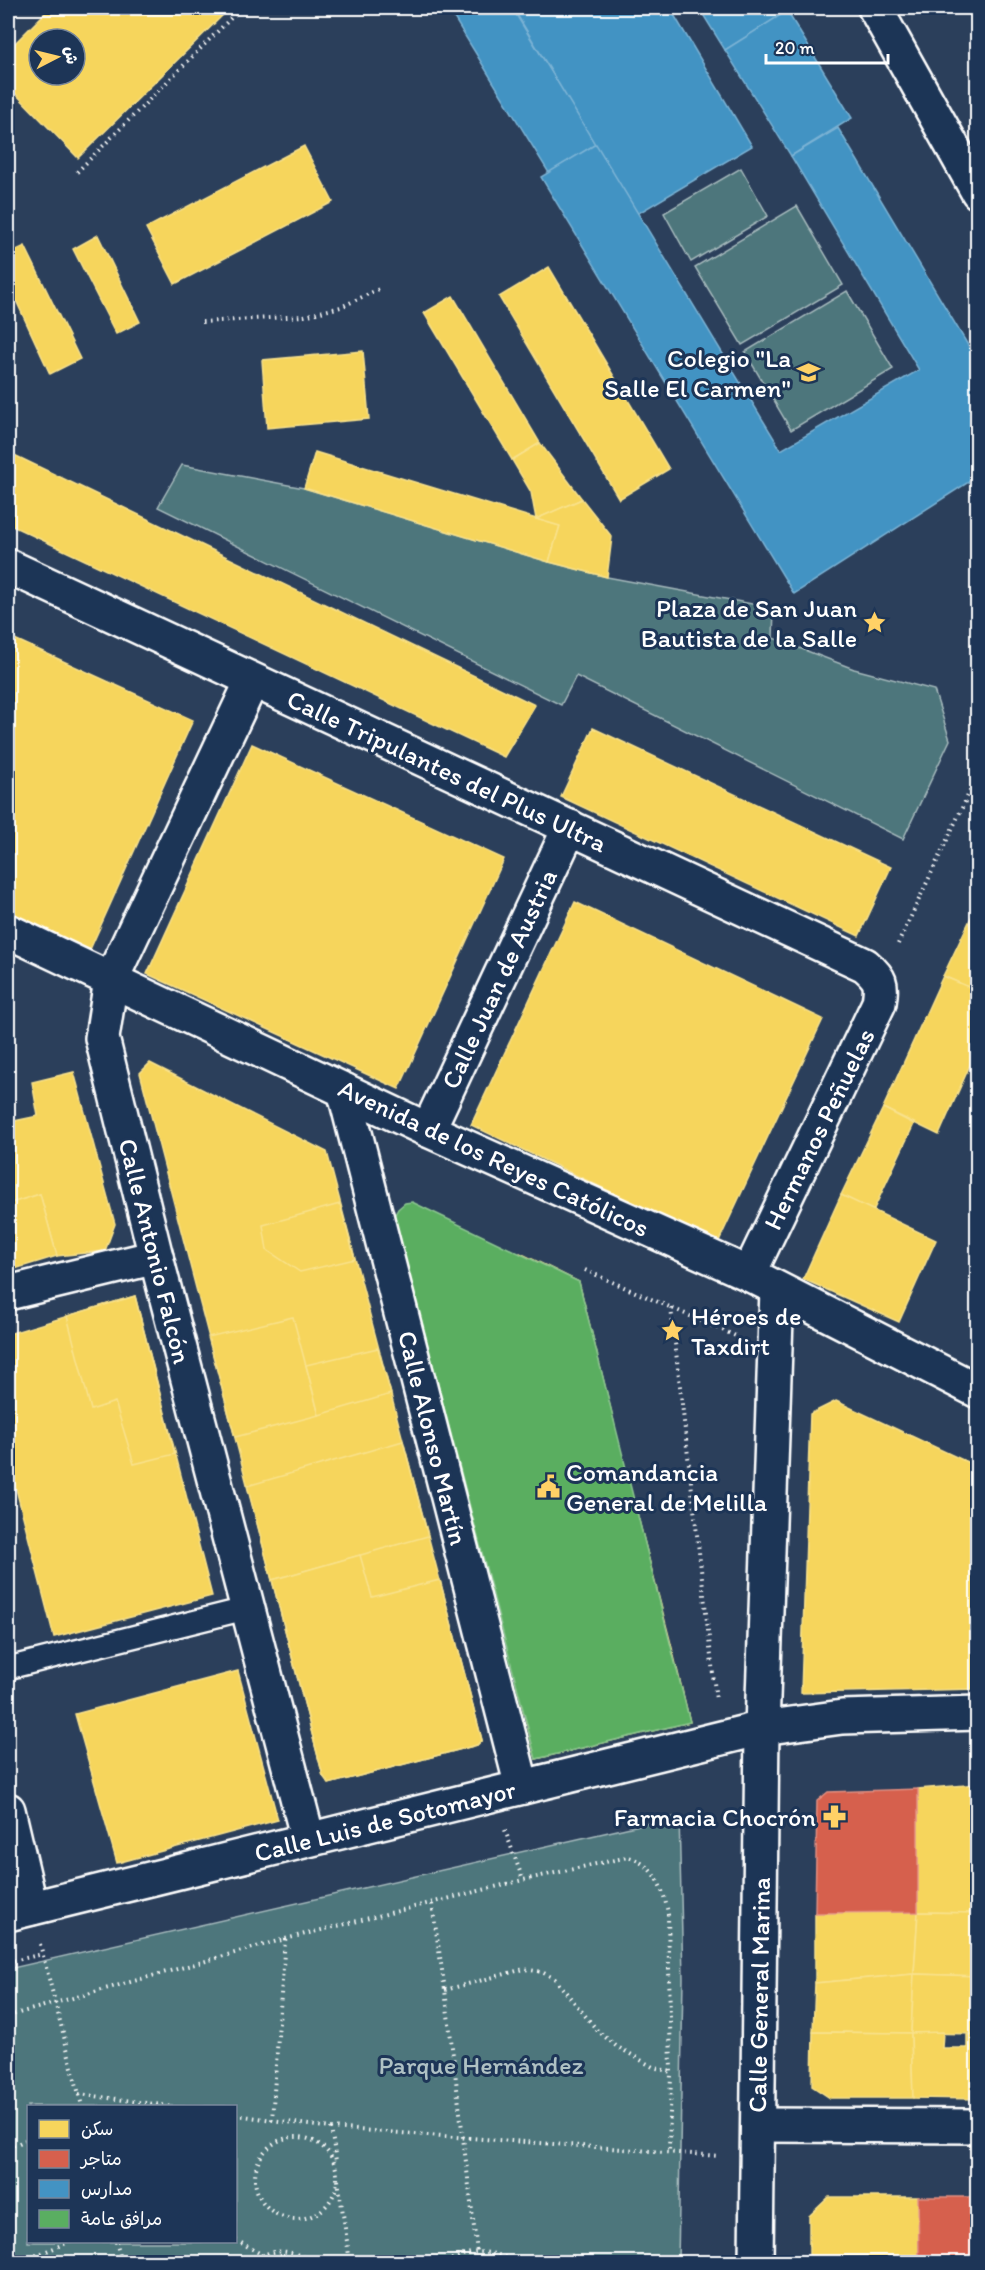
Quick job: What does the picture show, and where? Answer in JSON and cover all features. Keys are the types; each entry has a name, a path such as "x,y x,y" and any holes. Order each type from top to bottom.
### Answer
{"street":[{"path":"875,8 978,192"},
{"name":"Calle Tripulantes del Plus Ultra","path":"8,566 865,964 881,982"},
{"name":"Calle Antonio Falcón","path":"252,681 111,980 102,1038 156,1257 308,1839"},
{"name":"Calle Juan de Austria","path":"428,1130 570,827"},
{"name":"Avenida de los Reyes Católicos","path":"8,930 428,1130 748,1274 978,1391"},
{"name":"Hermanos Peñuelas","path":"748,1274 879,1003 881,982"},
{"name":"Calle Alonso Martín","path":"345,1090 522,1786"},
{"path":"8,1293 156,1257"},
{"name":"Calle General Marina","path":"756,2262 762,1728 777,1289"},
{"name":"Calle Luis de Sotomayor","path":"19,1911 762,1728 842,1717 978,1713"},
{"path":"8,1810 19,1911"},
{"path":"758,2125 978,2126"}],"lane":[{"path":"8,1668 249,1608"}],"path":[{"path":"77,172 242,8"},
{"path":"202,322 304,316 341,307 379,289"},
{"path":"881,982 978,774"},
{"path":"585,1270 775,1353"},
{"path":"671,1308 717,1710"},
{"path":"504,1828 523,1880"},
{"path":"8,2016 285,1940 523,1880 628,1857 646,1866 657,1878 666,1899 669,1914 671,2072 669,2153"},
{"path":"432,1904 446,1990 477,2252"},
{"path":"19,1911 43,1954 82,2105"},
{"path":"273,2120 285,1940"},
{"path":"8,1962 43,1954"},
{"path":"446,1990 524,1969 542,1972 555,1979 597,2030 616,2046 653,2067 671,2072"},
{"path":"79,2094 162,2105"},
{"path":"237,2115 331,2128 757,2159"},
{"path":"331,2128 350,2262"},
{"path":"289,2136 303,2136 316,2141 331,2156 337,2173 336,2189 330,2202 320,2212 308,2218 281,2217 269,2210 260,2200 255,2187 254,2173 265,2149 276,2140 289,2136"},
{"path":"8,2148 27,2139"},
{"path":"237,2241 262,2255"},
{"path":"8,2248 19,2262 64,2243"},
{"path":"117,2243 122,2262"},
{"path":"251,2262 271,2252 286,2251 312,2262"},
{"path":"446,2262 461,2254 477,2252 500,2255 515,2262"}],"green space":[{"path":"741,168 768,216 691,262 664,213"},
{"path":"797,206 843,285 742,345 695,267"},
{"path":"847,291 893,369 791,430 745,352"},
{"path":"182,465 304,488 549,562 607,577 774,608 773,638 854,669 934,690 950,740 903,839 576,676 561,705 158,507"},
{"name":"Parque Hernández","path":"679,1816 683,1978 678,2262 8,2262 8,1969"}],"building: سكن":[{"path":"50,8 230,8 78,158 8,86 8,50 27,31 27,87 87,87 87,27 31,27"},
{"path":"304,146 333,202 175,284 146,228"},
{"path":"98,235 140,322 116,334 73,249"},
{"path":"25,246 80,359 50,374 8,283 8,254"},
{"path":"549,267 669,469 619,499 499,297"},
{"path":"453,296 540,443 512,460 424,313"},
{"path":"363,351 369,419 267,428 262,360"},
{"path":"540,443 582,499 536,519 531,492 512,460"},
{"path":"8,452 535,705 504,757 8,524"},
{"path":"315,452 560,526 549,562 304,488"},
{"path":"582,499 612,537 607,577 549,562 560,526 536,519"},
{"path":"8,636 193,720 88,954 8,918"},
{"path":"593,728 891,867 859,936 561,797"},
{"path":"252,744 504,859 399,1089 147,974"},
{"path":"575,902 823,1019 718,1243 471,1125"},
{"path":"978,903 978,991 943,976"},
{"path":"943,976 978,991 978,1047 939,1135 883,1108"},
{"path":"150,1063 327,1152 482,1740 477,1745 329,1784 323,1776 140,1073"},
{"path":"74,1072 115,1224 105,1251 57,1256 40,1194 8,1204 8,1099 14,1121 38,1116 32,1082"},
{"path":"883,1108 914,1124 873,1211 841,1195"},
{"path":"40,1194 57,1256 8,1271 8,1204"},
{"path":"841,1195 936,1240 899,1322 803,1279"},
{"path":"340,1204 355,1259 300,1272 267,1250 263,1225"},
{"path":"520,1253 579,1282 614,1422 459,1465 437,1383 548,1348 541,1334 487,1314"},
{"path":"135,1296 212,1596 54,1637 8,1458 8,1334"},
{"path":"135,1296 175,1454 134,1464 115,1402 91,1410 67,1316"},
{"path":"293,1317 319,1415 235,1437 208,1337"},
{"path":"378,1348 391,1394 319,1415 306,1365"},
{"path":"836,1401 978,1467 978,1689 801,1693 810,1414"},
{"path":"403,1441 428,1536 272,1580 247,1486"},
{"path":"636,1509 671,1644 557,1675 520,1539"},
{"path":"360,1555 372,1597 440,1580 482,1740 477,1745 329,1784 323,1776 272,1580"},
{"path":"671,1644 690,1722 536,1759 517,1686"},
{"path":"238,1671 278,1820 117,1863 75,1714"},
{"path":"978,1784 978,1913 918,1912 918,1789"},
{"path":"918,1912 914,1974 815,1983 815,1913"},
{"path":"918,1912 978,1913 978,1976 914,1974"},
{"path":"914,1974 911,2033 813,2032 815,1983"},
{"path":"914,1974 978,1976 978,2034 911,2033"},
{"path":"813,2032 911,2033 913,2098 830,2098 812,2086"},
{"path":"943,2032 942,2048 967,2048 967,2035 978,2034 978,2099 913,2098 911,2033"},
{"path":"829,2197 918,2197 919,2256 809,2257 809,2216"},
{"path":"919,2256 978,2258 978,2262 918,2262"},
{"path":"919,2256 918,2262 809,2262 809,2257"}],"building: متاجر":[{"path":"918,1789 918,1912 815,1913 817,1801 828,1792"},
{"path":"918,2197 978,2197 978,2258 919,2256"}],"building: مدارس":[{"path":"448,8 512,8 596,144 549,173"},
{"path":"513,8 670,8 752,146 637,214"},
{"path":"699,8 784,8 787,11 725,50"},
{"path":"787,11 852,118 791,156 725,50"},
{"path":"838,128 978,362 978,476 794,594 541,177 596,144 781,450 919,370 791,156"}],"building: مرافق عامة":[{"name":"Comandancia General de Melilla","path":"412,1202 579,1282 690,1722 536,1759 394,1216 405,1203"}],"place":[{"name":"Colegio \"La Salle El Carmen\"","path":"809,373"},
{"name":"Plaza de San Juan Bautista de la Salle","path":"875,623"},
{"name":"Héroes de Taxdirt","path":"673,1331"},
{"name":"Comandancia General de Melilla","path":"548,1487"},
{"name":"Farmacia Chocrón","path":"834,1817"}]}
